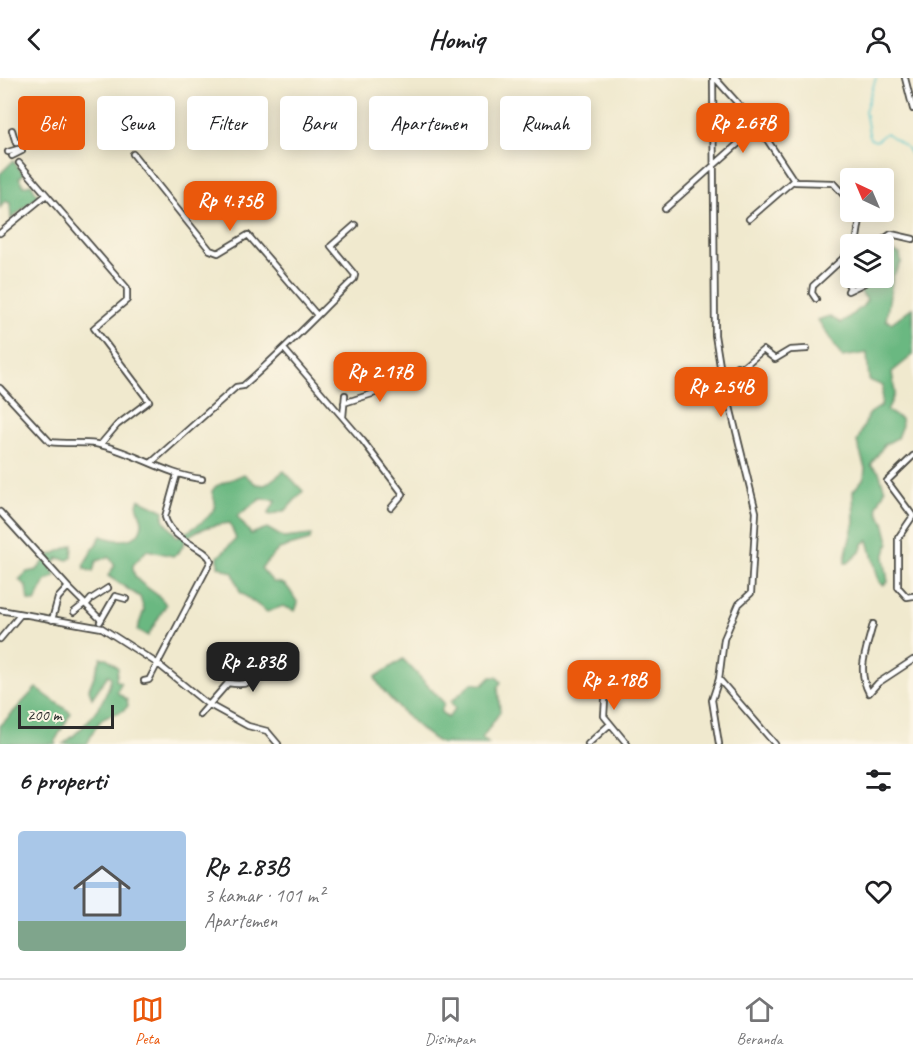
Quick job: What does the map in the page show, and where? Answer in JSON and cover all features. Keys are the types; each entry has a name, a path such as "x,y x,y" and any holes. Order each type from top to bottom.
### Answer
{"street":[{"path":"714,78 758,126 794,180 803,184 833,183 840,191"},
{"path":"714,78 715,335 756,512 752,593 739,604 726,633 719,680 712,700 719,744"},
{"path":"906,78 913,109"},
{"path":"665,209 758,126"},
{"path":"12,130 16,150 18,148"},
{"path":"133,154 210,250 218,253 246,235 250,236 317,315"},
{"path":"19,163 45,196 80,231 127,288 128,300 94,328 149,401 117,425 99,445"},
{"path":"749,219 794,180"},
{"path":"0,234 45,196"},
{"path":"152,462 237,386 245,385 355,277 351,268 331,246 355,225"},
{"path":"894,235 913,239"},
{"path":"816,299 812,293 813,286 840,261"},
{"path":"284,349 343,417 403,494 391,508"},
{"path":"723,377 737,366 742,368 763,350 775,359 790,350 807,349"},
{"path":"344,403 378,393 400,375"},
{"path":"0,387 50,442 99,445 152,462 177,474 202,479"},
{"path":"343,417 345,394"},
{"path":"913,456 887,481 913,516 898,538 898,587 907,597 913,596"},
{"path":"144,681 149,680 211,561 208,554 184,541 165,517 177,474"},
{"path":"0,512 100,619"},
{"path":"52,620 58,598 68,587"},
{"path":"74,612 108,588"},
{"path":"98,627 100,619 116,596 126,599"},
{"path":"0,610 98,627 157,663 209,704 248,726 267,731 278,744"},
{"path":"0,639 21,614"},
{"path":"873,624 861,662 863,683 869,693 878,683 913,660"},
{"path":"200,716 228,682 238,686 252,681 258,664 266,662 273,654"},
{"path":"616,675 604,706 604,716 609,725 627,744"},
{"path":"719,680 775,744"},
{"path":"588,744 609,725"}],"green space":[{"path":"13,161 24,174 19,178 24,186 31,184 38,196 11,219 10,203 5,201 0,208 0,174"},
{"path":"894,252 900,254 901,263 894,274"},
{"path":"858,288 891,288 886,320 891,323 913,307 913,355 892,372 895,393 887,411 901,419 902,425 897,438 884,445 871,465 879,472 885,490 877,506 889,542 884,557 888,582 883,585 879,582 868,540 863,544 860,552 848,563 845,563 845,558 854,522 853,491 864,478 865,468 857,442 869,414 881,406 883,386 869,380 867,353 842,357 818,320 829,316 841,323 862,307 867,300"},
{"path":"284,471 303,491 286,510 268,514 276,500 261,499 237,516 251,534 267,528 284,538 311,535 310,540 279,549 261,568 273,582 278,582 288,588 298,603 295,611 283,606 267,612 240,592 233,573 218,566 218,557 236,539 230,523 197,531 188,537 179,552 173,556 147,550 133,565 136,578 158,595 166,605 148,636 137,630 144,610 140,597 108,576 115,565 109,557 96,561 93,572 85,569 84,564 101,536 126,540 137,535 142,523 137,504 139,499 164,511 163,519 177,537 210,515 215,505 212,491 216,486 244,474 256,484 265,485"},
{"path":"73,545 72,557 68,560 58,558 51,567 55,576 46,581 35,602 28,601 26,586 19,580 27,572 37,570 48,556"},
{"path":"101,658 107,658 118,668 116,680 121,683 117,692 127,700 128,706 120,712 103,718 87,744 63,744 86,723 105,696 111,677 108,675 92,698 89,689"},
{"path":"403,659 444,703 441,712 448,718 455,709 451,702 472,683 483,685 491,677 497,677 501,682 498,687 500,712 482,738 489,744 441,743 425,733 404,713 385,693 375,677"},
{"path":"36,688 71,713 55,741 56,744 0,744 0,726"}],"waterway":[{"path":"876,78 865,111 870,139 876,141 886,133 906,147 913,158"}]}
